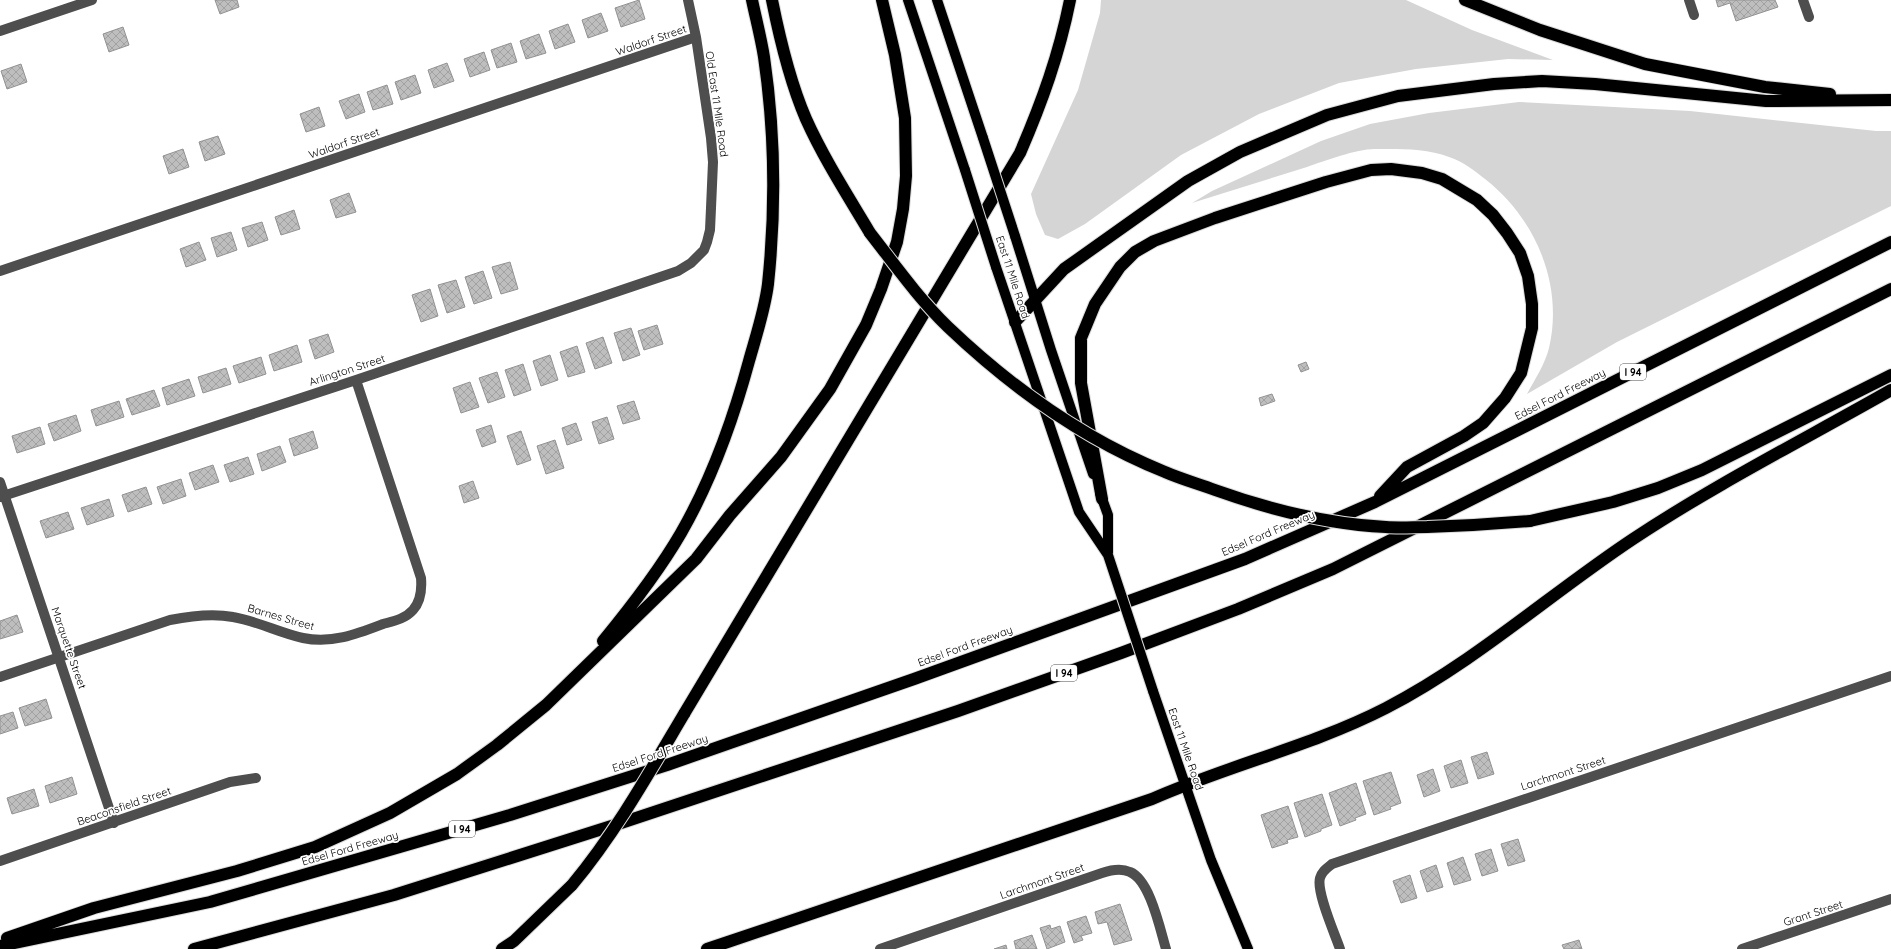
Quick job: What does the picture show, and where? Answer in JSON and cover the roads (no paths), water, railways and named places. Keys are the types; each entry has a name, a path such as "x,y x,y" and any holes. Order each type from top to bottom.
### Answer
{"highway":[{"path":"565,687 632,606 681,533 715,464 737,406 757,334 768,285 774,196 770,116 764,56 752,0"},
{"path":"772,0 781,46 806,119 829,165 870,233 912,286 946,325 976,353 1015,384 1064,419 1113,447 1164,472 1260,506 1302,517 1387,528 1480,525 1530,521 1613,502 1658,488 1702,470 1891,375"},
{"path":"0,940 94,908 237,871 308,849 390,813 457,774 508,736 546,705 696,559 730,515 781,457 830,389 866,325 881,289 897,242 903,209 906,176 905,118 894,55 882,0"},
{"path":"502,949 514,941 572,885 599,853 628,808 1020,153 1038,113 1055,65 1070,0"},
{"path":"1465,0 1540,30 1645,64 1765,87 1891,100"},
{"path":"1015,322 1064,270 1188,180 1240,152 1327,115 1398,96 1494,84 1542,81 1595,84 1766,101 1891,100"},
{"path":"1102,499 1081,383 1081,338 1095,304 1120,267 1135,252 1154,241 1215,218 1326,182 1371,170 1391,169 1422,172 1442,179 1476,200 1493,215 1507,233 1520,253 1528,276 1532,304 1532,328 1521,373 1505,398 1483,423 1464,436 1407,467 1374,502"},
{"name":"Edsel Ford Freeway","path":"0,946 210,902 510,815 667,765 914,679 1245,559 1374,502 1891,242"},
{"name":"I 94","path":"194,949 394,895 621,823 965,708 1121,653 1238,609 1332,569 1891,289"},
{"path":"707,949 1152,799 1185,785 1334,732 1409,696 1459,665 1632,540 1726,482 1891,390"}],"main road":[{"name":"East 11 Mile Road","path":"908,0 1079,512 1108,555 1211,860 1248,949"},
{"name":"East 11 Mile Road","path":"937,0 1036,300 1051,350 1108,515 1108,555"}],"street":[{"path":"0,31 92,0"},
{"name":"Old East 11 Mile Road","path":"688,0 696,37 708,114 713,162 710,230 707,242 698,257"},
{"path":"1689,0 1694,15"},
{"path":"1803,0 1809,17"},
{"name":"Waldorf Street","path":"0,271 696,37"},
{"name":"Arlington Street","path":"2,496 356,380 678,271 698,257"},
{"name":"Barnes Street","path":"0,677 170,620 182,618 206,615 233,616 303,638 317,640 349,637 407,615 418,602 422,589 421,578 356,380"},
{"name":"Marquette Street","path":"0,482 2,496 59,657 114,822"},
{"name":"Larchmont Street","path":"1340,949 1320,888 1320,877 1324,870 1332,864 1891,676"},
{"name":"Beaconsfield Street","path":"0,860 230,782 256,778"},
{"name":"Larchmont Street","path":"880,949 1102,873 1120,870 1130,872 1144,885 1166,949"},
{"name":"Grant Street","path":"1742,949 1891,899"}]}
